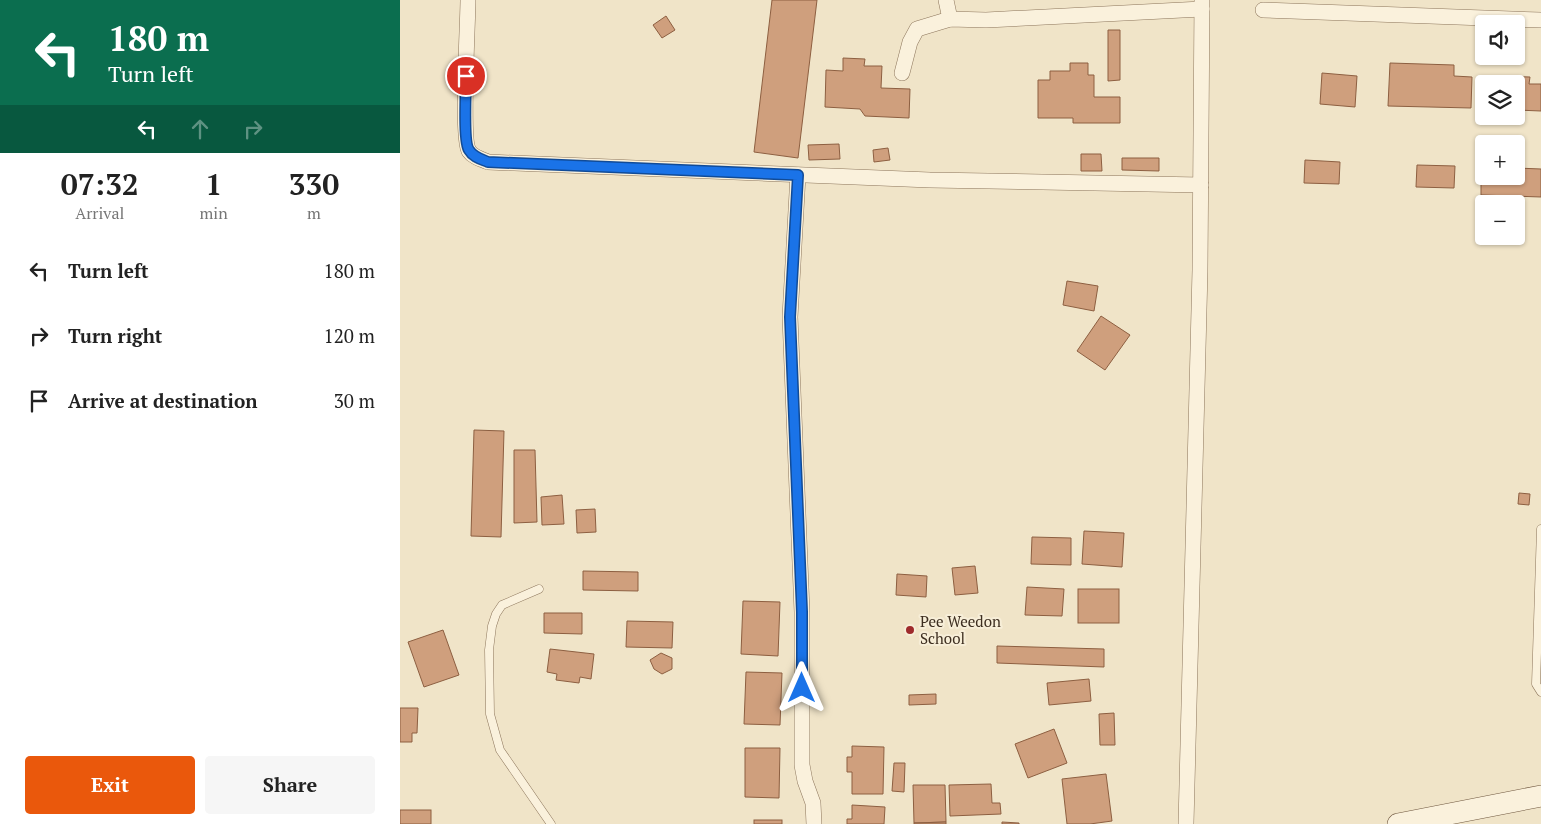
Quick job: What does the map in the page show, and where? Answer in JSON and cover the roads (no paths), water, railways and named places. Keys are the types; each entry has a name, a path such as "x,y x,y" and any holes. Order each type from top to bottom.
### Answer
{"main road":[{"path":"1398,824 1541,796"}],"street":[{"path":"468,0 465,114 468,149 474,156 488,162 940,180 1202,184"},
{"path":"946,0 950,20"},
{"path":"902,73 910,42 917,29 950,20 986,20 1202,4 1202,184 1186,824"},
{"path":"1263,10 1541,20"},
{"path":"798,175 790,317 802,612 802,765 805,781 813,803 814,824"}],"lane":[{"path":"1541,529 1536,684 1541,692"},
{"path":"539,589 502,605 496,614 492,626 489,650 490,714 500,750 551,824"}],"place":[{"name":"Pee Weedon School","path":"910,630"}]}
